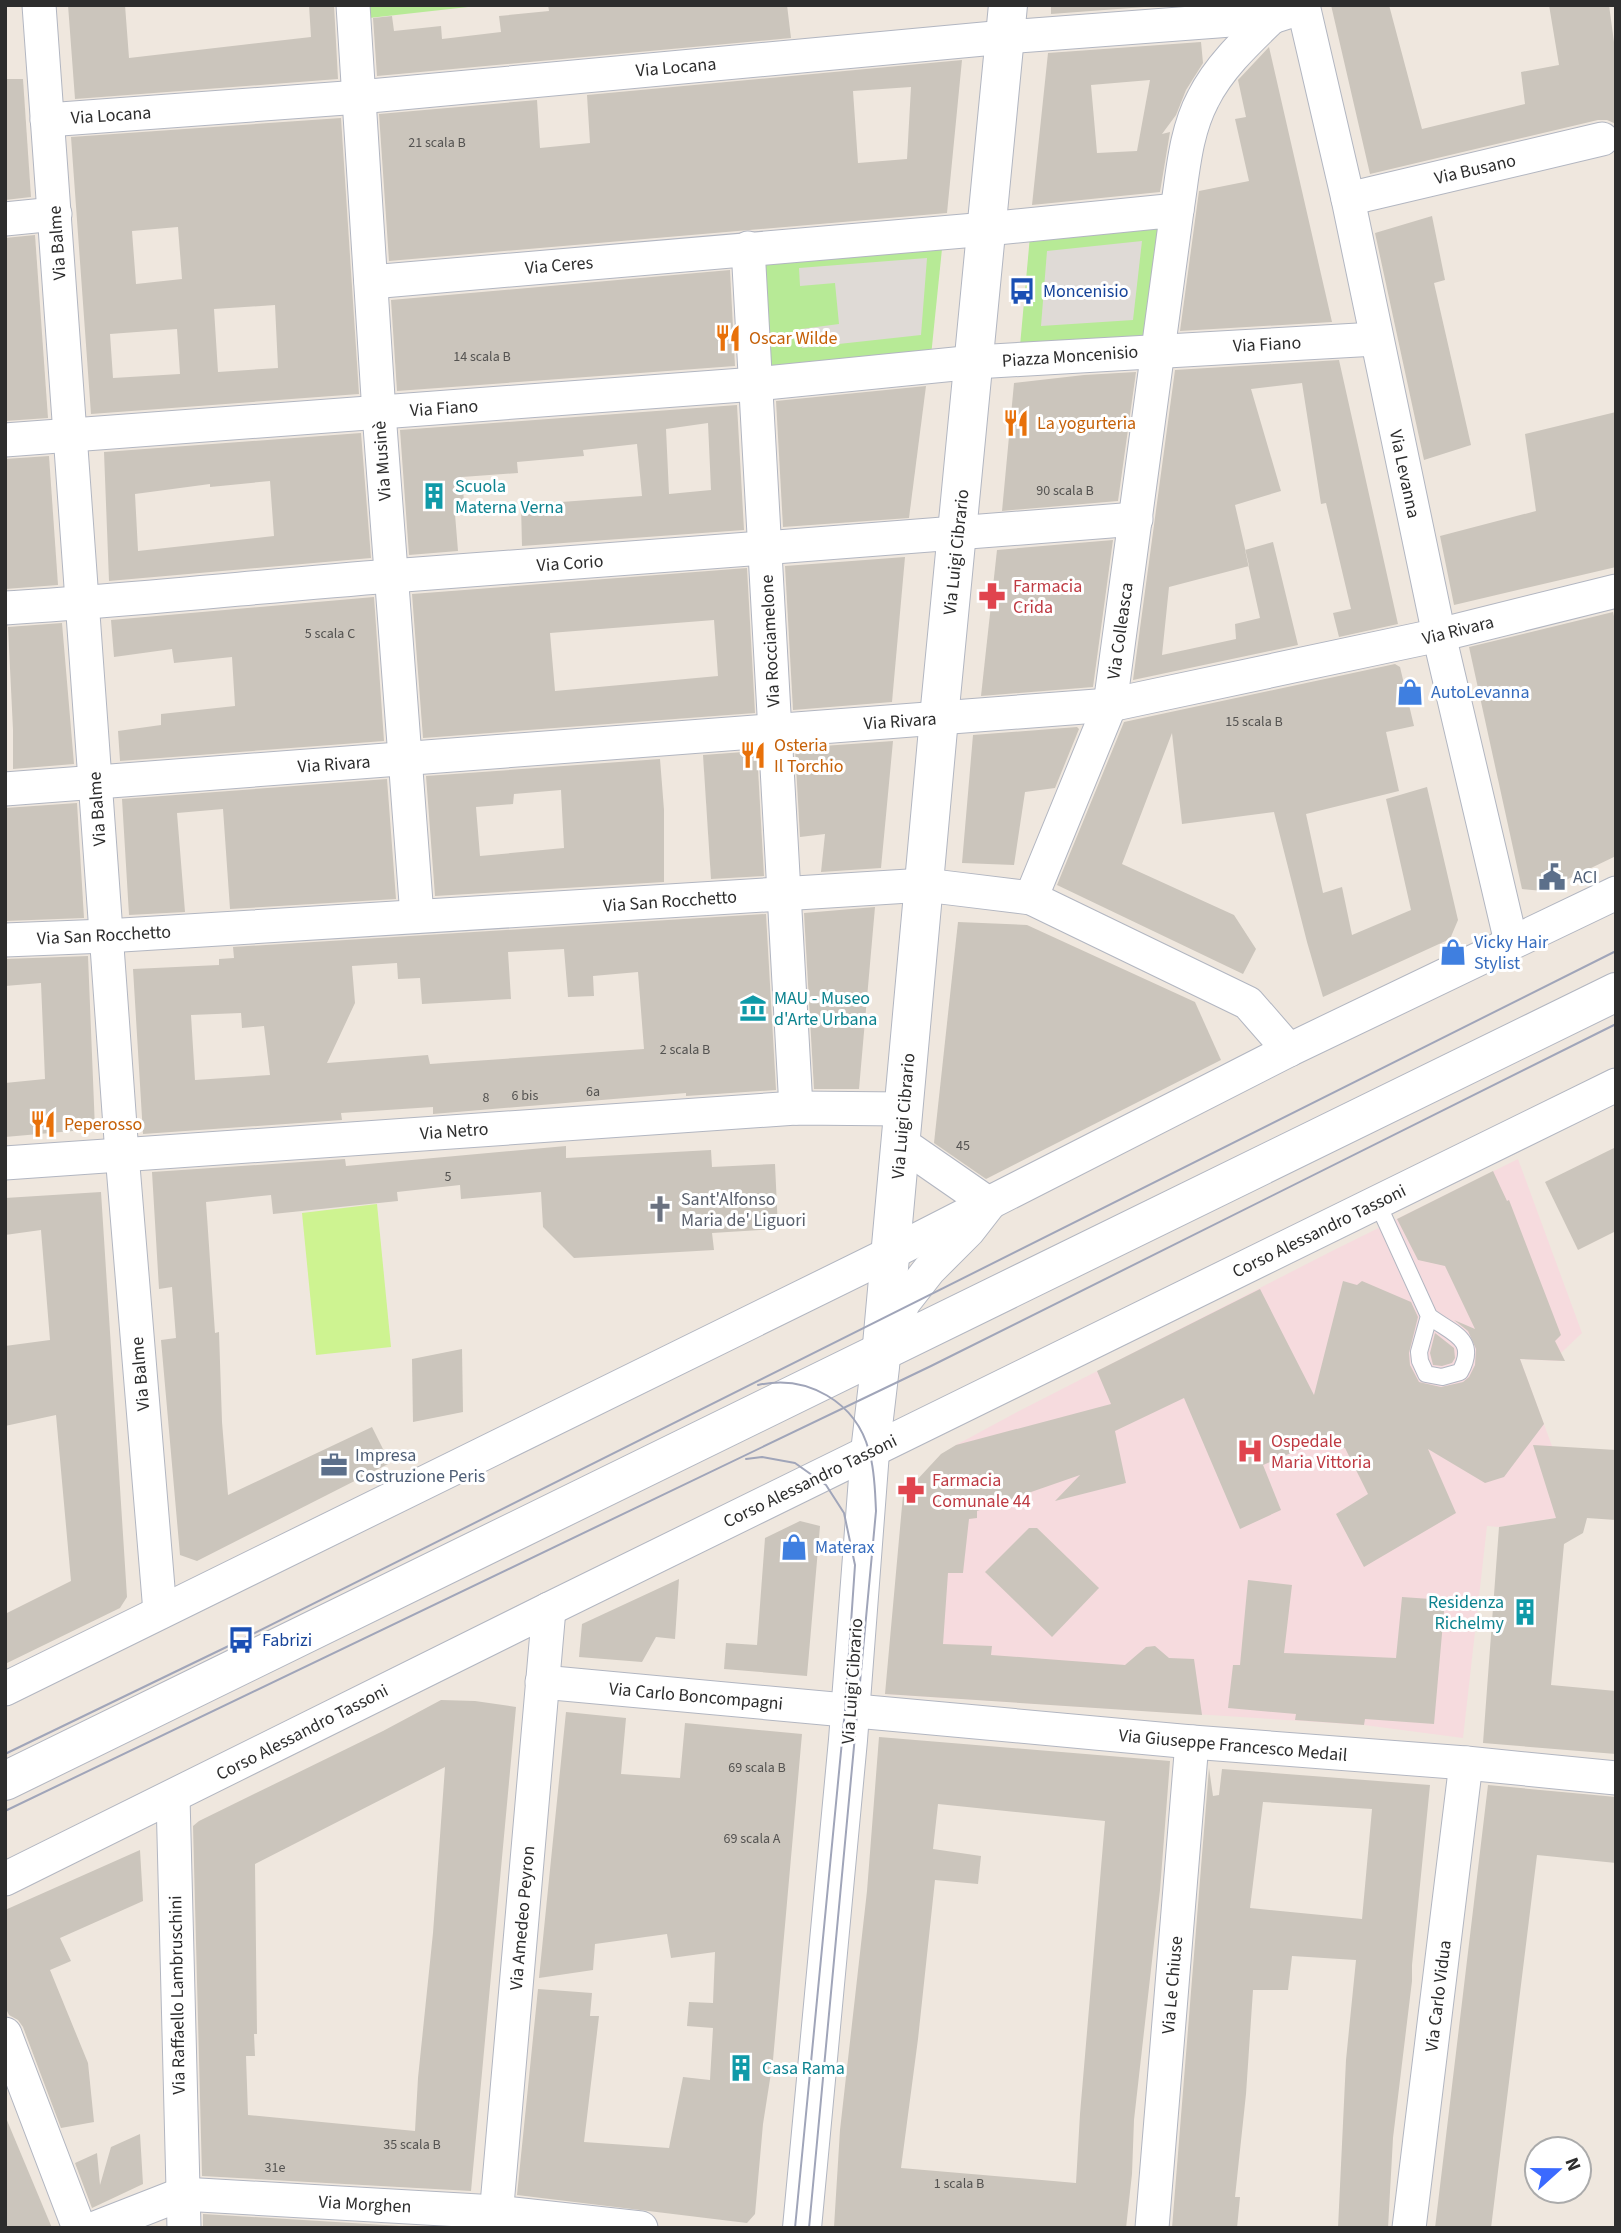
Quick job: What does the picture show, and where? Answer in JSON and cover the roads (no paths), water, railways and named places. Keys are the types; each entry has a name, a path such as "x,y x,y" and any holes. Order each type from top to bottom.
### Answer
{"street":[{"name":"Via Balme","path":"40,5 121,1154 160,1612"},
{"name":"Via Musinè","path":"353,5 379,413 418,916"},
{"name":"Via Locana","path":"47,120 359,97 1007,21 1293,9"},
{"name":"Via Levanna","path":"1293,9 1348,199 1439,635 1511,942"},
{"path":"757,384 747,248 987,229 1177,210 1186,150 1202,101 1211,84 1239,48 1293,9"},
{"name":"Via Luigi Cibrario","path":"802,2228 850,1710 870,1452 1007,21"},
{"name":"Via Busano","path":"1348,199 1602,139"},
{"name":"Piazza Moncenisio","path":"757,384 975,362 1158,350 1177,210"},
{"path":"5,219 55,214"},
{"name":"Via Ceres","path":"371,282 747,248"},
{"name":"Via Fiano","path":"1158,350 1376,339"},
{"name":"Via Colleasca","path":"1031,898 1110,705 1158,350"},
{"name":"Via Fiano","path":"5,440 757,384"},
{"name":"Via Rocciamelone","path":"757,384 796,1108"},
{"name":"Via Corio","path":"5,608 83,604 391,576 1136,519"},
{"name":"Via Rivara","path":"5,789 1110,705 1439,635 1616,591"},
{"name":"Via San Rocchetto","path":"5,940 925,885 1031,898 1248,1003 1289,1050"},
{"path":"5,1689 891,1253 1289,1050 1616,893"},
{"path":"5,1781 1616,992"},
{"name":"Corso Alessandro Tassoni","path":"5,1879 549,1608 1616,1085"},
{"name":"Via Netro","path":"5,1163 796,1108 902,1126"},
{"path":"902,1126 989,1204"},
{"path":"881,1353 904,1302 989,1204"},
{"name":"Via Amedeo Peyron","path":"496,2220 549,1608"},
{"name":"Via Carlo Boncompagni","path":"542,1682 850,1710"},
{"name":"Via Giuseppe Francesco Medail","path":"850,1710 1616,1778"},
{"name":"Via Le Chiuse","path":"1152,2228 1192,1742"},
{"name":"Via Carlo Vidua","path":"1409,2228 1466,1763"},
{"name":"Via Raffaello Lambruschini","path":"173,1797 184,2228"},
{"path":"5,2034 79,2228"},
{"name":"Via Morghen","path":"95,2228 182,2194 496,2220 641,2228"}],"lane":[{"path":"1377,1202 1429,1316"}],"tram line":[{"path":"5,1754 241,1640 1616,951"},
{"path":"5,1811 931,1366 1616,1024"},
{"path":"758,1385 794,1384 811,1388 841,1406 863,1434 871,1458 875,1489 876,1511 809,2228"},
{"path":"746,1459 762,1457 795,1463 826,1485 844,1513 855,1565 845,1710 795,2228"}],"place":[{"name":"Moncenisio","path":"1022,291"},
{"name":"Oscar Wilde","path":"728,338"},
{"name":"La yogurteria","path":"1016,423"},
{"name":"Scuola Materna Verna","path":"434,496"},
{"name":"Farmacia Crida","path":"992,596"},
{"name":"AutoLevanna","path":"1410,692"},
{"name":"Osteria Il Torchio","path":"753,755"},
{"name":"ACI","path":"1552,877"},
{"name":"Vicky Hair Stylist","path":"1453,952"},
{"name":"MAU - Museo d'Arte Urbana","path":"753,1008"},
{"name":"Peperosso","path":"43,1124"},
{"name":"Sant'Alfonso Maria de' Liguori","path":"660,1209"},
{"name":"Ospedale Maria Vittoria","path":"1250,1451"},
{"name":"Impresa Costruzione Peris","path":"334,1465"},
{"name":"Farmacia Comunale 44","path":"911,1490"},
{"name":"Materax","path":"794,1547"},
{"name":"Residenza Richelmy","path":"1525,1612"},
{"name":"Fabrizi","path":"241,1640"},
{"name":"Casa Rama","path":"741,2068"}]}
